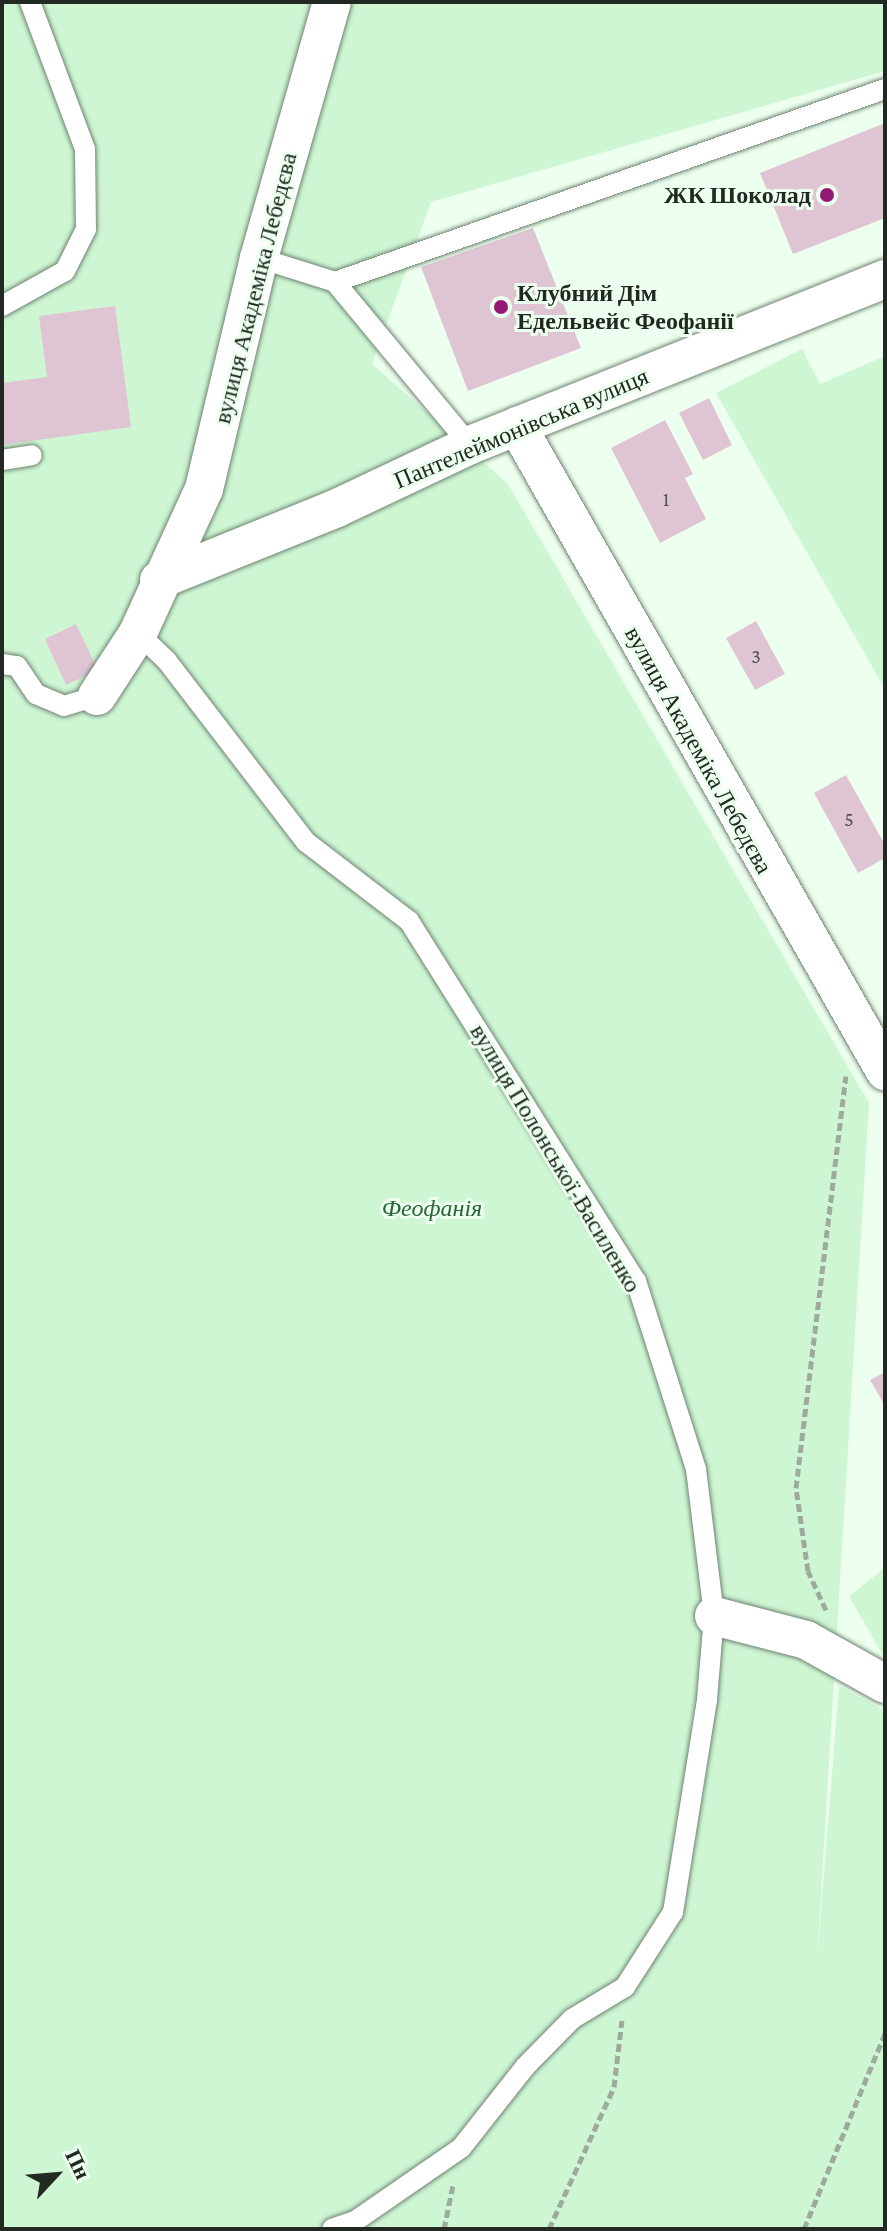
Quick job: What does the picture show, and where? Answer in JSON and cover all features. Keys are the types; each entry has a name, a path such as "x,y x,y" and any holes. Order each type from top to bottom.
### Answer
{"street":[{"name":"вулиця Академіка Лебедєва","path":"97,696 138,633 159,580 204,489 259,258 332,2"},
{"name":"Пантелеймонівська вулиця","path":"159,580 337,508 470,445 885,279"},
{"name":"вулиця Академіка Лебедєва","path":"517,426 885,1071"},
{"path":"714,1616 806,1640 885,1684"}],"lane":[{"path":"2,306 65,271 86,229 85,149 30,2"},
{"path":"335,282 881,94"},
{"path":"259,258 335,282 470,445"},
{"path":"2,460 32,455"},
{"name":"вулиця Полонської-Василенко","path":"138,633 167,661 306,842 409,921 636,1281 696,1469 714,1616 707,1700 673,1912 625,1987"},
{"path":"2,664 17,666 36,694 64,706 97,696"},
{"path":"332,2229 355,2221 461,2148 525,2067 572,2019 625,1987"}],"path":[{"path":"847,1065 796,1488 808,1571 852,1665"},
{"path":"549,2229 614,2087 625,1987"},
{"path":"804,2229 885,2033"}],"green space":[{"name":"Феофанія","path":"2,2 885,2 885,71 431,202 372,364 508,484 869,1103 817,1960 839,1686 885,1711 885,2229 2,2229"},
{"path":"802,349 820,384 885,356 885,689 716,393"},
{"path":"885,1568 885,1659 849,1596"}],"building":[{"name":"ЖК Шоколад","path":"885,123 885,218 793,254 760,173"},
{"name":"Клубний Дім Едельвейс Феофанії","path":"533,228 581,348 468,391 421,267"},
{"path":"115,306 131,427 2,445 2,383 47,377 39,316"},
{"path":"709,398 732,445 703,460 679,413"},
{"path":"665,420 693,474 685,478 706,519 660,543 611,448"},
{"path":"756,621 785,674 755,690 726,638"},
{"path":"76,624 98,670 66,685 45,639"},
{"path":"846,775 885,845 885,858 858,873 814,793"},
{"path":"885,1372 885,1406 870,1380"}],"place":[{"name":"ЖК Шоколад","path":"827,195"},
{"name":"Клубний Дім Едельвейс Феофанії","path":"501,307"}]}
